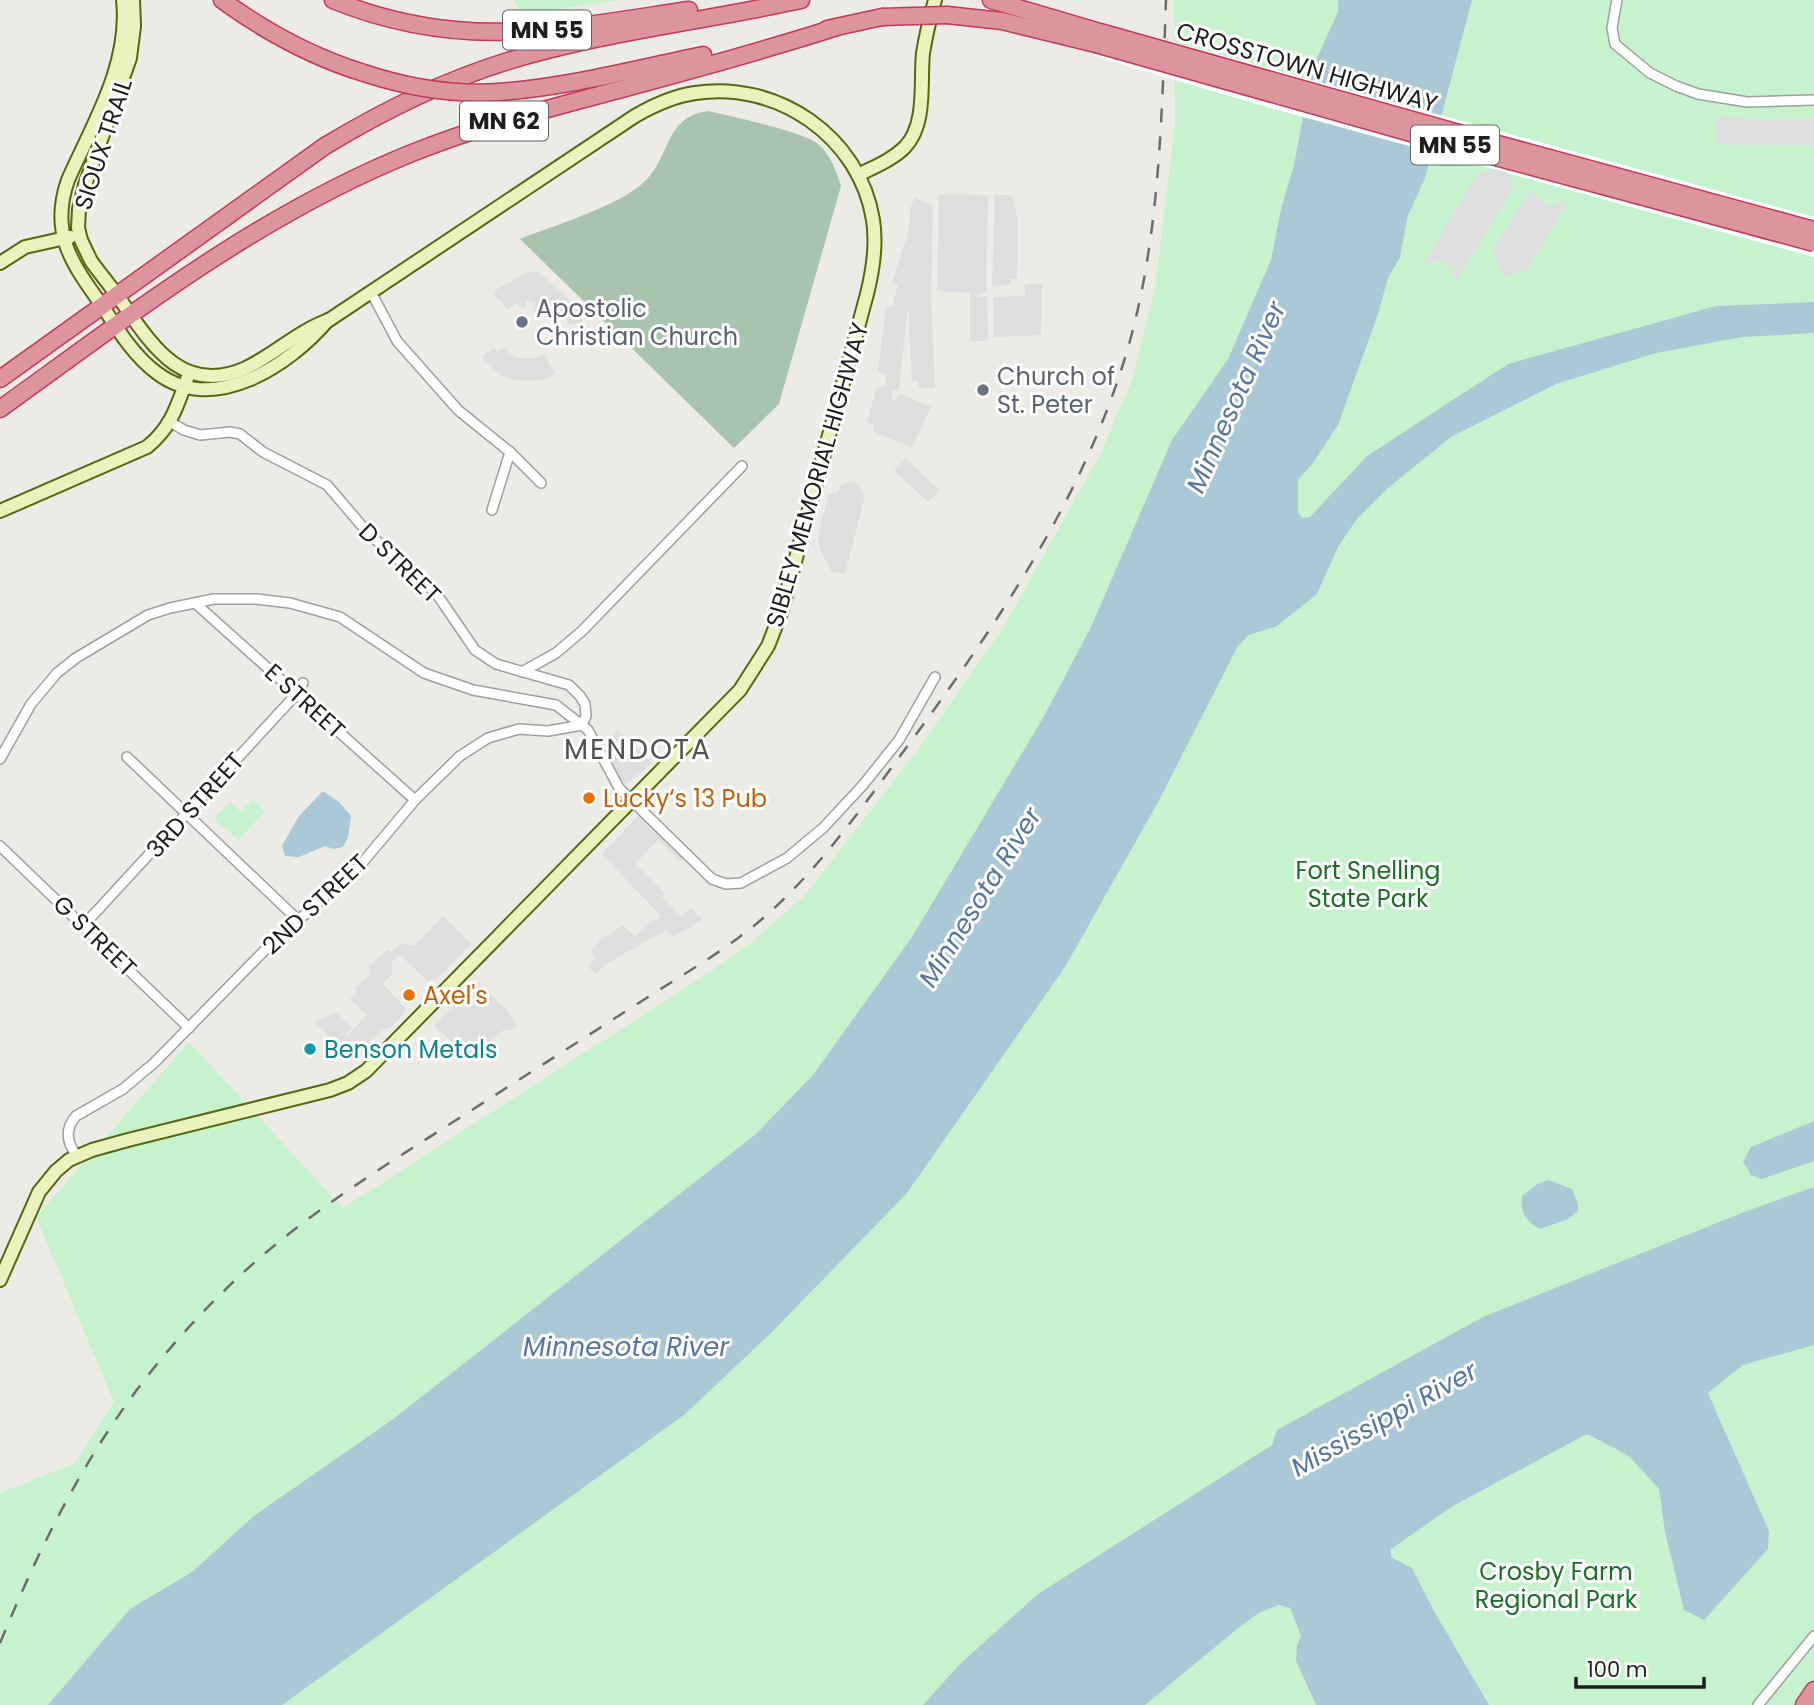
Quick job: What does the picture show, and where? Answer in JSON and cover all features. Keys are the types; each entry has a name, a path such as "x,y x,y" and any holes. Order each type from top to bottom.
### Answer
{"highway":[{"name":"MN 55","path":"222,0 247,19 290,44 364,73 406,85 499,92 530,90 837,27"},
{"name":"MN 55","path":"333,0 399,22 461,32 498,33 547,30 764,0"},
{"name":"MN 62","path":"0,379 325,146 380,114 439,86 499,64 562,47 668,24 801,0"},
{"name":"CROSSTOWN HIGHWAY","path":"991,0 1098,38"},
{"name":"CROSSTOWN HIGHWAY","path":"837,27 882,17 947,15 1002,20 1098,38 1814,230"},
{"name":"MN 62","path":"0,409 222,251 340,185 411,153 502,121 837,27"},
{"name":"MN 55","path":"1098,38 1466,149 1814,243"},
{"path":"1804,1705 1814,1690"}],"main road":[{"name":"SIOUX TRAIL","path":"123,0 124,34 117,67 64,190 61,214 63,238 74,266 115,326 147,365 166,379 184,386"},
{"name":"SIOUX TRAIL","path":"133,0 134,26 130,58 82,194 78,222 80,235 91,261 130,315 162,356 190,372"},
{"path":"858,175 899,152 916,128 926,32 935,0"},
{"name":"SIBLEY MEMORIAL HIGHWAY","path":"0,1280 39,1192 56,1171 77,1156 128,1140 320,1093 357,1078 379,1060 740,690 758,663 776,626 872,275 875,248 873,220 867,195 858,175 841,148 812,121 765,97 710,91 684,95 659,103 635,116 329,320"},
{"path":"0,263 25,247 80,235"},
{"path":"0,511 138,452 157,439 170,422 190,372 210,375 236,372 255,363 309,327 329,320"},
{"path":"184,386 215,390 246,382 265,372 315,336 329,320"}],"street":[{"path":"1617,0 1612,28 1615,44 1650,73 1667,82 1698,94 1747,102 1814,100"},
{"path":"371,292 397,341 458,410 510,452 541,484"},
{"name":"D STREET","path":"170,422 201,435 230,432 240,434 263,452 327,485 368,533 436,593 475,650 496,664 569,685 585,704 586,716 582,724 593,738 619,788 712,878 726,884 741,883 787,858 823,828 863,785 898,740 935,677"},
{"path":"492,510 510,452"},
{"path":"522,672 556,653 582,631 742,466"},
{"path":"0,759 31,704 57,673 76,658 148,615 170,608 229,598 256,598 290,603 340,617 424,673 473,690 556,705 582,724"},
{"name":"E STREET","path":"195,603 415,800"},
{"name":"3RD STREET","path":"84,925 303,683"},
{"name":"2ND STREET","path":"77,1156 69,1146 71,1122 81,1112 138,1078 264,951 363,862 415,800 460,755 488,738 519,729 548,731 582,724"},
{"path":"128,757 298,920"},
{"name":"G STREET","path":"0,846 189,1028"},
{"path":"1758,1705 1814,1636"}],"green space":[{"path":"514,0 620,0 523,14"},
{"name":"Fort Snelling State Park","path":"1174,0 1814,0 1814,1187 1744,1212 1483,1317 1277,1430 1272,1445 960,1664 923,1705 0,1705 0,1493 75,1463 114,1402 36,1217 189,1042 343,1208 713,970 747,946 805,895 917,751 1003,628 1101,453 1133,378 1155,289 1175,124"},
{"path":"708,111 810,139 826,153 841,186 779,404 734,448 520,239 601,208 631,192 652,173 669,140 683,121"},
{"path":"253,799 265,811 238,840 214,819 230,802 241,812"},
{"name":"Crosby Farm Regional Park","path":"1814,1345 1814,1679 1795,1705 1489,1705 1412,1568 1391,1557 1390,1549 1453,1506 1587,1434 1629,1456 1660,1489 1665,1532 1684,1610 1769,1531 1708,1393 1743,1365"},
{"path":"1279,1605 1290,1608 1300,1631 1297,1645 1304,1681 1316,1705 1145,1705 1242,1625 1259,1613"}],"shaded area":[{"path":"1716,116 1814,118 1814,146 1716,144"},
{"path":"1499,168 1509,175 1513,188 1458,279 1451,275 1450,266 1441,260 1422,265 1477,174"},
{"path":"1529,191 1549,206 1568,202 1527,271 1505,276 1493,250"},
{"path":"939,194 988,195 986,293 979,293 979,297 987,297 988,341 970,341 970,293 937,291"},
{"path":"995,195 1012,195 1018,219 1017,279 1010,279 1010,285 992,286"},
{"path":"915,198 933,205 931,295 935,388 919,388 918,381 912,381 908,306 899,391 893,390 891,399 896,400 899,393 931,407 912,448 873,431 874,425 867,422 877,387 884,387 887,376 878,372 886,307 892,307 898,285 892,283 907,236 910,208"},
{"path":"537,271 579,308 583,322 568,325 565,315 560,321 545,307 534,311 535,302 526,301 525,309 516,303 508,309 494,295 502,286 529,272"},
{"path":"1042,283 1041,335 994,337 993,297 1025,296 1025,285"},
{"path":"494,347 497,352 504,347 513,356 524,359 544,354 555,374 541,380 529,381 500,375 482,357"},
{"path":"906,458 939,490 928,502 894,470"},
{"path":"846,482 858,485 863,491 864,499 845,574 832,572 820,549 818,535 829,494 838,492 840,486"},
{"path":"618,730 652,763 626,785 613,772 604,745"},
{"path":"639,815 685,858 681,862 658,840 635,864 664,893 662,897 681,917 691,908 702,919 674,937 666,930 606,964 596,974 588,967 595,959 591,950 606,934 608,936 623,925 635,937 660,915 602,854"},
{"path":"443,916 471,944 435,981 432,978 428,982 400,955 391,963 393,973 383,984 407,1010 390,1028 383,1029 367,1045 369,1049 355,1063 315,1022 336,1013 352,1028 346,1034 348,1036 366,1015 350,999 357,992 355,989 371,973 369,966 387,950 392,952 402,943 414,946"},
{"path":"478,982 508,1011 517,1025 510,1030 501,1031 472,1060 434,1026"}],"water":[{"name":"Minnesota River","path":"1338,0 1472,0 1425,178 1408,215 1400,257 1388,278 1378,314 1338,425 1313,463 1298,480 1298,512 1302,518 1310,517 1367,456 1508,364 1716,306 1814,302 1814,333 1742,337 1656,353 1556,384 1451,437 1388,488 1356,520 1338,547 1317,594 1277,626 1249,635 1238,646 1157,804 1065,967 907,1193 771,1333 684,1415 282,1705 48,1705 130,1609 192,1572 255,1515 392,1420 756,1134 813,1075 912,937 1043,718 1091,627 1172,440 1228,359 1271,260 1281,209 1294,165 1312,69 1338,12"},
{"path":"323,791 339,802 351,816 348,837 343,847 333,849 325,846 299,857 285,856 282,846 299,816"},
{"path":"1814,1121 1814,1161 1762,1179 1751,1175 1743,1162 1751,1147"},
{"path":"1549,1180 1572,1189 1578,1211 1566,1220 1540,1229 1525,1216 1522,1196 1539,1183"},
{"name":"Mississippi River","path":"1814,1187 1814,1345 1743,1365 1708,1393 1769,1531 1768,1549 1704,1620 1684,1610 1665,1532 1659,1489 1629,1456 1587,1434 1453,1506 1391,1549 1391,1557 1412,1568 1489,1705 1316,1705 1296,1661 1297,1645 1301,1636 1290,1608 1279,1605 1259,1613 1242,1625 1145,1705 923,1705 960,1664 1038,1594 1272,1445 1277,1430 1483,1317 1744,1212"}],"pier":[{"path":"1103,23 1814,217 1814,257 1274,109 1094,56"}],"railway":[{"path":"0,1643 44,1544 94,1453 154,1368 227,1288 302,1223 356,1185 742,935 789,894 832,846 943,697 1008,601 1067,499 1092,447 1131,337 1141,296 1154,212 1166,0"}],"place":[{"name":"Apostolic Christian Church","path":"522,322"},
{"name":"Church of St. Peter","path":"983,390"},
{"name":"Lucky‘s 13 Pub","path":"589,798"},
{"name":"Axel's","path":"409,995"},
{"name":"Benson Metals","path":"310,1049"}],"district":[{"name":"MENDOTA","path":"638,749"}]}
